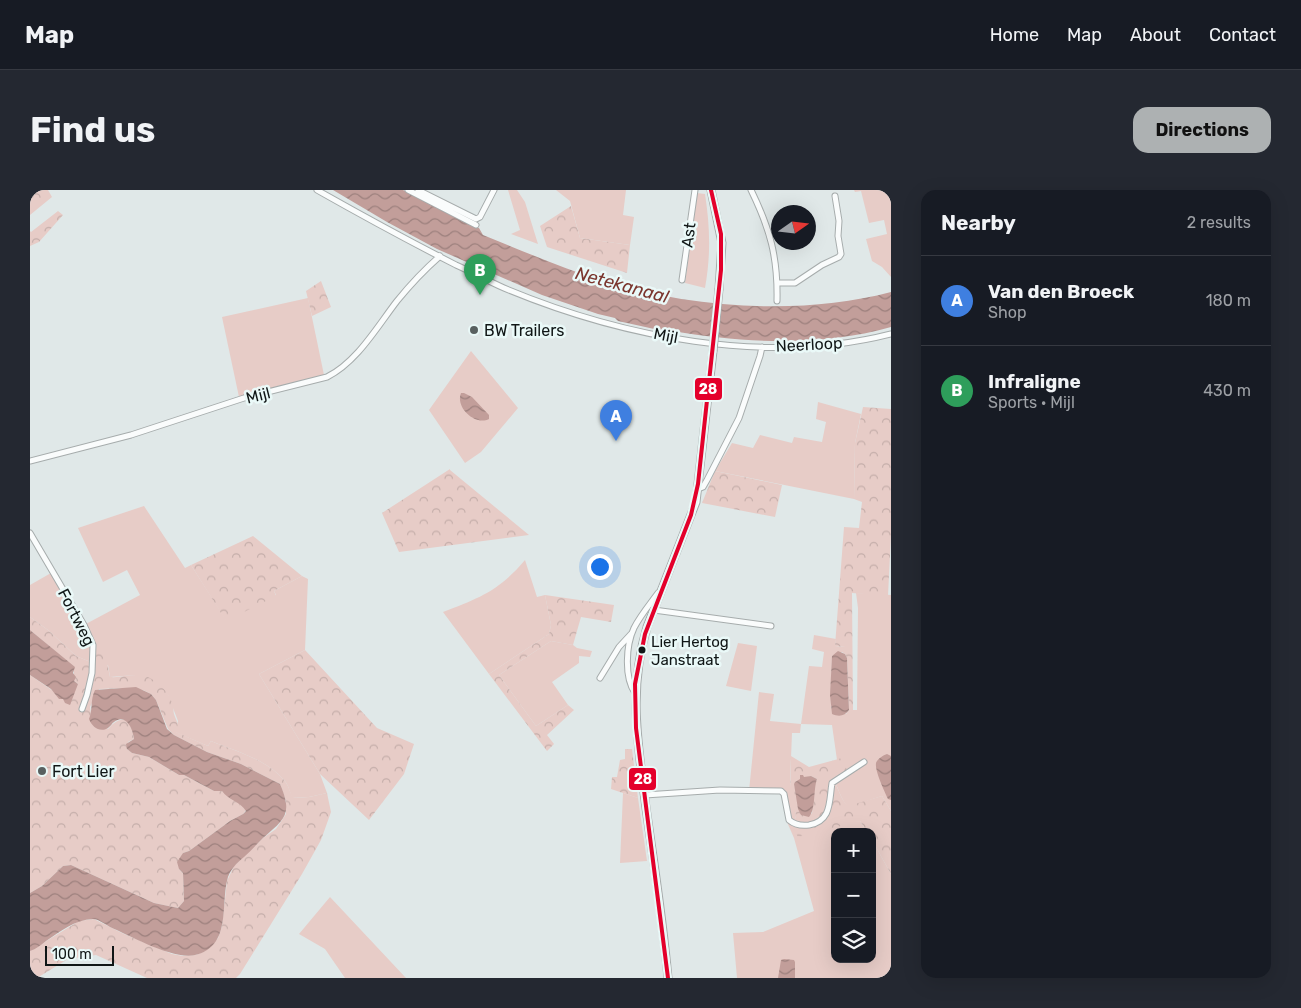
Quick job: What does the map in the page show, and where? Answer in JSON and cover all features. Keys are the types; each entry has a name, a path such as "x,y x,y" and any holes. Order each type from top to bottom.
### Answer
{"street":[{"name":"Mijl","path":"317,190 370,220 503,287 566,312 638,330 695,341 726,344"},
{"path":"408,190 476,225"},
{"path":"418,190 476,220 480,217 494,190"},
{"name":"Ast","path":"682,280 694,190"},
{"path":"668,978 636,722 635,693 642,646 663,586 692,515 698,489 722,243 711,190"},
{"path":"751,190 772,239 778,283 778,301"},
{"path":"778,283 795,283 841,254 835,196"},
{"name":"Mijl","path":"30,461 131,435 244,398 327,377 352,357 405,292 440,256"},
{"name":"Neerloop","path":"726,344 762,347 828,345 891,334"},
{"path":"698,489 703,487 739,418 762,347"},
{"name":"Fortweg","path":"30,533 84,625 93,645 92,673 82,708"},
{"path":"635,693 629,674 628,658 632,634 635,626 663,586"},
{"path":"654,610 771,626"},
{"path":"600,678 619,647 632,634"},
{"path":"645,795 720,790 781,791 784,794 789,820 796,824 812,824 819,822 827,814 832,783 864,762"}],"green space":[{"path":"30,190 48,190 52,197 30,215"},
{"path":"508,190 517,190 525,202 538,244 511,234 520,230"},
{"path":"556,190 626,190 623,215 634,217 630,245 580,238 570,201"},
{"path":"854,190 891,190 891,277 882,267 872,261 866,239 887,234 884,220 869,223 861,191 855,192"},
{"path":"697,193 705,194 708,218 709,252 705,288 685,283"},
{"path":"571,206 580,238 630,245 627,273 547,247 540,226"},
{"path":"58,211 63,215 39,242 30,246 30,231"},
{"path":"321,281 331,307 312,316 306,291"},
{"path":"308,298 324,375 239,397 222,317"},
{"path":"471,351 518,408 481,452 465,463 429,410"},
{"path":"818,402 861,414 855,443 854,499 715,471 732,443 753,448 760,435 792,443 794,437 822,442 826,422 816,419"},
{"path":"863,407 891,409 891,535 888,596 852,593 853,711 849,710 845,647 835,646 844,527 859,528 862,502 854,499 855,443"},
{"path":"450,469 529,535 399,552 382,513"},
{"path":"715,471 782,485 775,517 702,503"},
{"path":"144,506 185,568 191,565 226,620 276,595 274,591 302,576 308,579 305,650 259,674 320,774 327,793 292,798 284,780 268,766 240,752 211,741 208,746 175,732 178,721 168,695 136,675 110,677 108,665 93,663 76,656 48,630 30,617 30,585 51,573 84,625 140,595 127,570 103,582 78,528"},
{"path":"253,536 302,576 274,591 276,596 226,621 191,565"},
{"path":"525,560 537,597 545,595 551,625 549,634 489,674 443,612 488,592 506,579"},
{"path":"856,593 891,595 891,811 882,796 848,807 841,797 833,778 837,760 832,725 801,724 809,666 822,667 824,652 812,649 814,635 836,639 835,646 845,647 845,654 842,652 832,656 831,708 846,714 849,710 857,710 858,608"},
{"path":"545,595 614,605 611,622 581,617 573,645 551,641 499,675 536,726 568,705 574,710 547,735 554,744 547,751 489,674 549,634 551,625"},
{"path":"30,617 48,630 76,656 93,663 91,638 105,652 110,677 140,675 150,678 159,684 171,701 177,723 176,732 208,746 211,741 240,752 268,766 284,780 293,798 327,793 331,812 321,840 302,874 236,978 147,978 96,955 68,959 37,978 30,978 30,951 79,921 94,919 172,954 183,956 196,955 205,951 218,938 222,926 227,881 234,866 263,838 276,829 286,814 286,801 280,784 241,764 207,752 174,735 168,729 156,700 151,694 143,690 124,688 99,689 90,707 91,714 108,729 118,721 126,720 131,727 134,739 128,742 127,749 132,753 149,757 179,775 184,775 214,791 222,791 246,810 189,851 183,853 179,869 183,873 184,901 178,908 154,903 71,865 63,866 42,886 30,893 30,675 56,693 78,684 74,681 74,667 30,630"},
{"path":"551,641 592,651 590,657 579,656 579,663 552,682 568,705 536,726 499,675"},
{"path":"738,643 757,646 751,691 726,686"},
{"path":"305,650 377,728 414,744 404,774 369,820 320,774 259,674"},
{"path":"759,692 774,694 770,721 801,724 800,733 792,733 790,782 796,815 793,827 860,821 864,828 831,828 831,963 876,963 876,847 891,874 891,978 737,978 733,933 763,932 814,911 794,838 787,822 783,795 781,793 749,791"},
{"path":"625,749 632,749 638,798 611,789 612,777 617,777 620,760 625,759"},
{"path":"791,756 809,767 842,758 847,770 833,779 841,797 848,806 882,796 891,811 891,874 876,847 876,828 864,828 860,821 798,837 793,827 796,815 790,793","holes":["811,776 817,779 814,786 812,814 797,796 795,782"]},
{"path":"623,793 638,798 647,861 620,863"},
{"path":"330,897 406,978 345,978 325,949 299,934"}],"water":[{"path":"333,190 403,190 479,228 483,235 573,271 637,290 673,297 747,306 784,306 856,300 891,292 891,327 837,338 782,341 668,332 618,321 615,318 542,295 437,249"},
{"path":"461,393 472,397 489,415 489,419 478,420 472,418 461,404"},
{"path":"30,630 75,667 73,673 76,677 74,681 78,684 70,705 65,703 63,699 59,699 51,689 30,675"},
{"path":"838,651 845,654 847,658 849,710 846,714 839,716 832,714 830,695 832,656"},
{"path":"136,687 151,694 156,700 167,729 174,735 207,752 241,764 280,784 286,802 285,815 277,826 231,870 225,891 224,913 219,935 214,944 206,951 186,956 164,951 93,919 80,921 68,927 30,951 30,893 42,886 63,866 71,865 154,903 178,908 184,901 183,873 179,869 177,862 183,853 189,851 246,811 222,791 214,791 184,775 179,775 149,757 132,753 127,749 126,744 134,739 133,735 128,723 122,719 113,722 108,728 102,730 92,724 89,719 95,690"},
{"path":"887,754 891,756 891,800 888,799 876,768 877,761"},
{"path":"800,775 804,777 811,776 817,779 813,809 809,817 801,815 798,809 794,784 800,779"},
{"path":"781,960 794,960 795,978 778,978"}],"transit line":[{"name":"28","path":"668,978 636,728 635,684 645,634 691,515 698,484 721,270 721,234 711,190"}],"place":[{"name":"Infraligne","path":"480,295"},
{"name":"BW Trailers","path":"474,330"},
{"name":"Van den Broeck","path":"616,441"},
{"name":"Lier Hertog Janstraat","path":"642,650"},
{"name":"Fort Lier","path":"42,771"}],"water label":[{"name":"Netekanaal","path":"622,285"}]}
